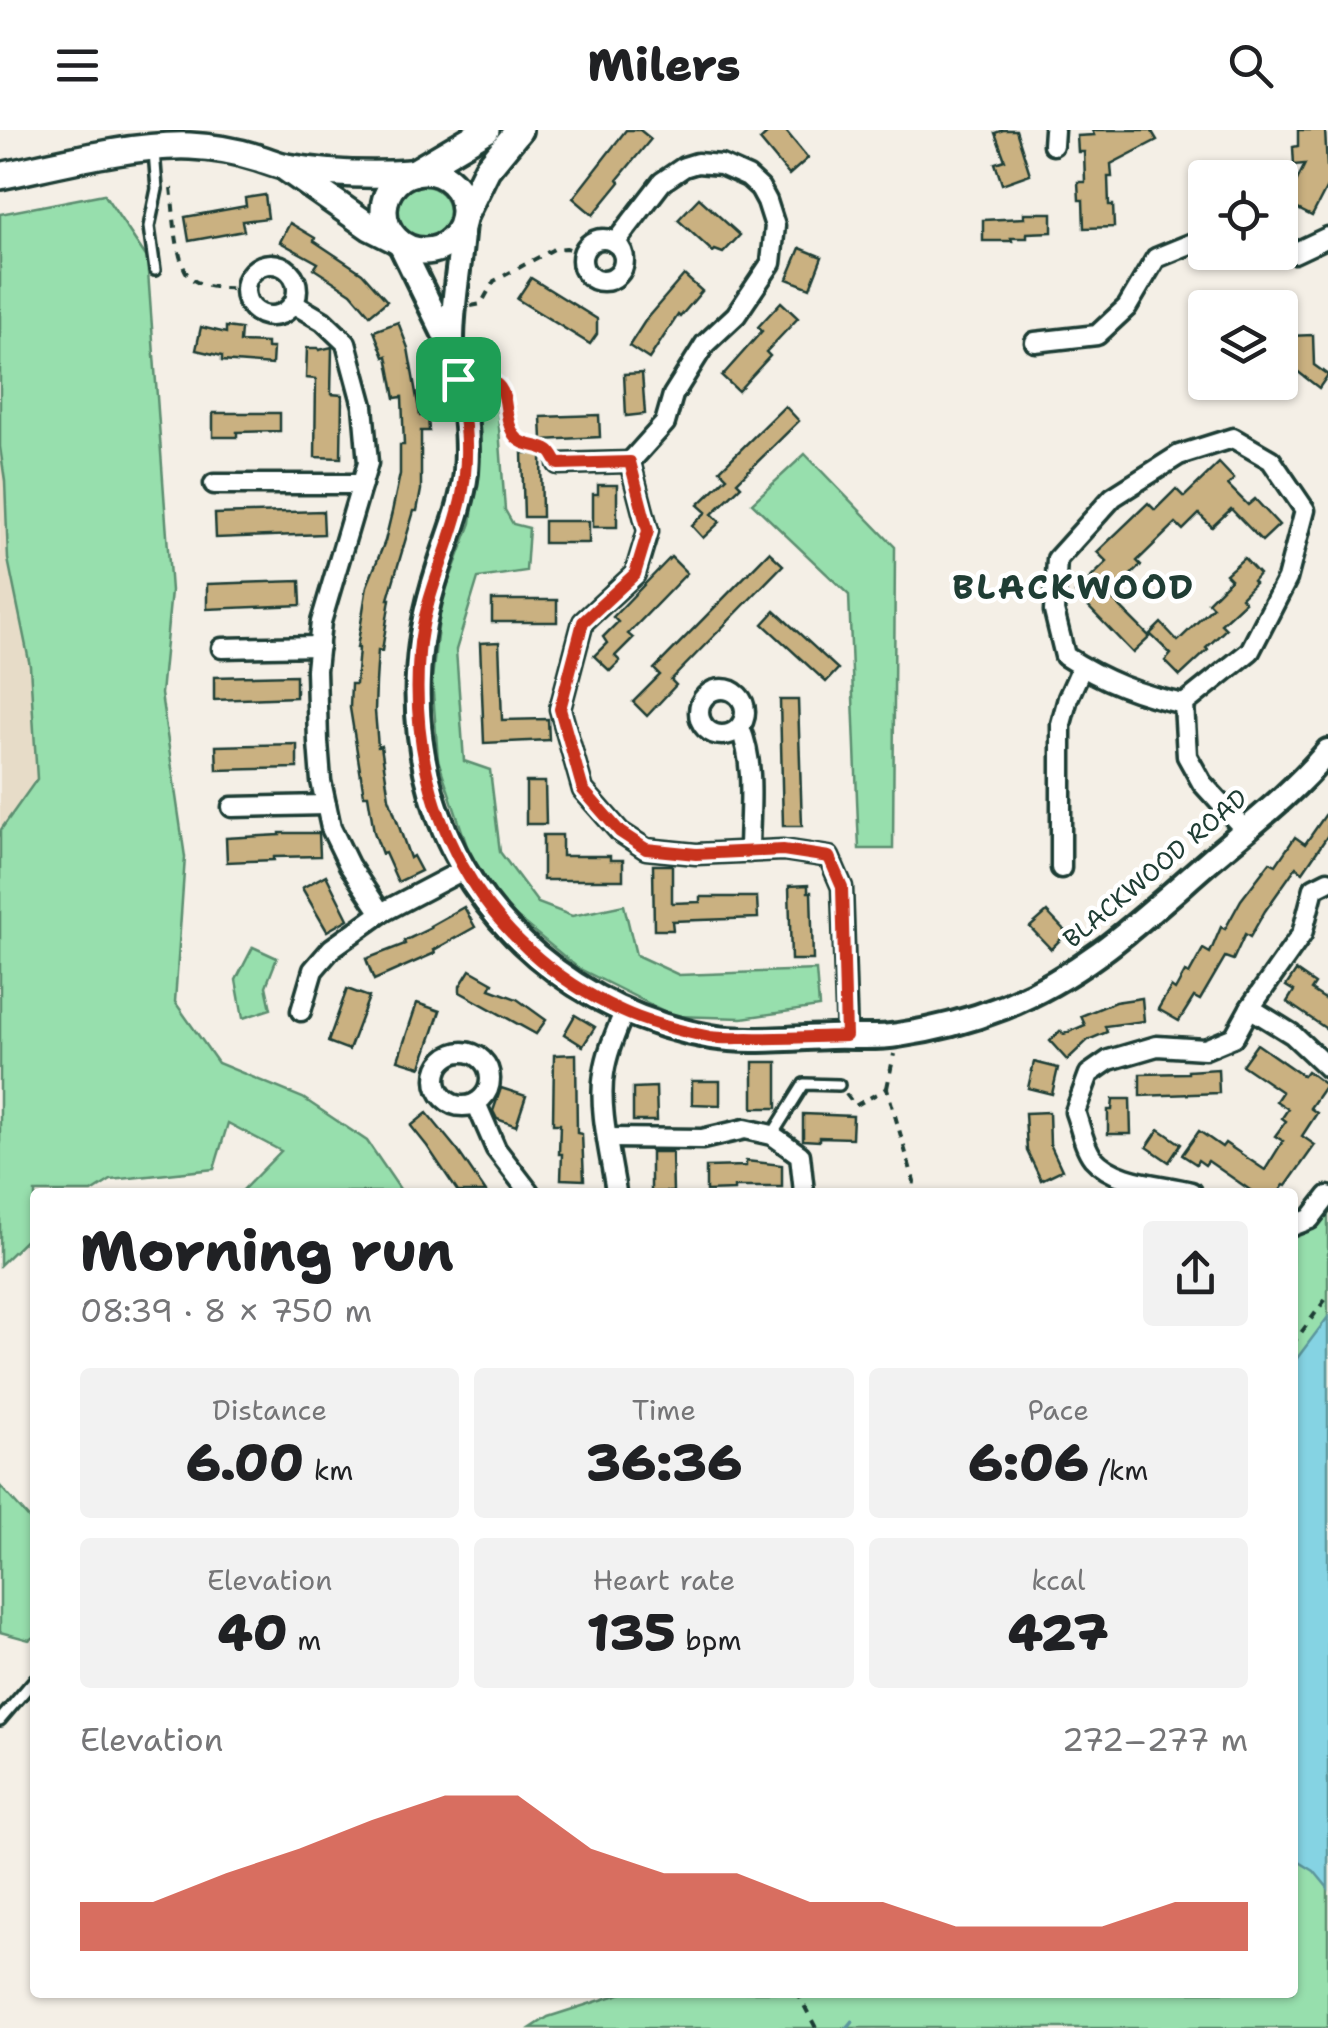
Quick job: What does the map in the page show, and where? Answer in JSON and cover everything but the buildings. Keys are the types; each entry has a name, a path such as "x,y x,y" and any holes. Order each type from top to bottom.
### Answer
{"main road":[{"path":"398,241 386,226 384,214 385,200 394,184 486,130"},
{"path":"283,166 370,227 417,251 434,250 450,242 487,169 519,130"},
{"path":"0,176 154,148 208,148 335,174 432,172 450,181 461,196 463,218"}],"street":[{"path":"558,464 630,462 665,423 673,395 705,344 736,315 770,264 775,226 760,188 748,177 722,164 697,163 662,182 615,243"},
{"name":"BLACKWOOD ROAD","path":"452,351 463,218"},
{"path":"1298,251 1328,237"},
{"path":"596,240 609,240 623,254 624,261 613,278 599,280 583,267 583,253 596,240"},
{"name":"BLACKWOOD ROAD","path":"398,241 452,351 467,435 460,503 425,616 419,652 422,756 444,832 497,919 531,953 590,995 652,1023 715,1038 895,1036 1004,1007 1070,974 1116,942 1245,830 1328,751"},
{"path":"1035,342 1096,336 1128,307 1156,258 1188,245"},
{"path":"265,265 282,266 292,274 298,290 294,304 282,314 262,315 252,308 246,288 253,272 265,265"},
{"path":"294,304 323,321 346,343 363,406 368,463 321,622 316,670 318,742 321,781 332,828 349,865 381,912"},
{"path":"1233,438 1271,460 1305,510 1287,580 1250,650 1184,704 1155,698 1096,676 1065,656 1054,611 1057,559 1113,498 1179,455 1233,438"},
{"path":"630,462 648,531 635,574 583,622 560,709 583,790 620,832 646,849 696,854 783,850 829,857 842,887 846,1036"},
{"path":"214,484 362,484"},
{"path":"222,648 319,646"},
{"path":"1061,868 1061,724 1082,667"},
{"path":"1184,704 1187,756 1202,783 1245,830"},
{"path":"740,728 746,743 749,782 749,852"},
{"path":"232,807 326,806"},
{"path":"301,1011 313,970 332,948 381,912 465,870"},
{"path":"1174,1188 1123,1186 1092,1156 1075,1112 1089,1074 1109,1060 1156,1046 1205,1049 1234,1037 1302,934 1314,888 1328,881"},
{"path":"1250,1008 1292,1034 1328,1068"},
{"path":"615,1188 603,1077 624,1012"},
{"path":"476,1103 496,1149 526,1188"},
{"path":"608,1138 702,1138 744,1128 772,1135 800,1154 804,1188"},
{"path":"1298,1224 1310,1220 1328,1196"}],"lane":[{"path":"154,148 156,189 149,228 155,270"},
{"path":"772,1135 804,1084 839,1084"},
{"path":"0,1720 30,1685"}],"path":[{"path":"170,182 183,268 191,279 214,288 246,288"},
{"path":"471,306 481,304 494,280 554,249 583,253"},
{"path":"458,379 486,378 498,384 504,393 514,436 548,451 558,464"},
{"path":"895,1036 887,1088 913,1188"},
{"path":"839,1084 855,1106 887,1088"},
{"path":"1298,1338 1328,1296"},
{"path":"799,1998 816,2028"}],"shaded area":[{"path":"0,447 8,559 30,666 37,779 0,831"}],"green space":[{"path":"423,186 441,194 449,212 441,230 423,238 405,230 397,212 405,194"},
{"path":"104,194 147,258 171,591 161,694 185,857 175,1002 218,1063 303,1098 367,1141 399,1188 245,1188 281,1151 228,1123 214,1169 111,1180 98,1188 30,1188 30,1236 0,1265 0,831 37,779 30,666 8,559 0,447 0,214"},
{"path":"472,384 487,385 497,401 505,510 513,524 529,528 526,571 478,578 456,650 464,761 490,770 500,852 538,903 572,916 624,905 636,955 679,975 816,970 819,1007 742,1018 674,1016 578,968 502,905 469,852 438,760 432,679 441,602 471,523 480,449"},
{"path":"805,454 895,547 893,849 859,849 849,595 752,503"},
{"path":"253,947 277,958 266,986 271,1009 243,1018 236,980"},
{"path":"1328,1208 1328,2028 531,2028 548,2017 607,1998 1298,1998 1298,1230"},
{"path":"0,1486 30,1519 30,1639 0,1632"}],"water":[{"path":"1328,1317 1328,1888 1314,1871 1298,1861 1298,1357"}],"waterway":[{"path":"847,2028 852,2022"}],"district":[{"name":"BLACKWOOD","path":"1074,586"}],"route":[{"path":"486,378 498,384 504,393 514,436 548,451 558,464 630,462 648,531 635,574 583,622 560,709 583,790 620,832 646,849 696,854 783,850 829,857 842,887 846,1036 715,1038 624,1012 590,995 531,953 497,919 465,870 444,832 432,795 418,721 419,652 425,616 466,474 467,435 458,379 486,378"}]}
